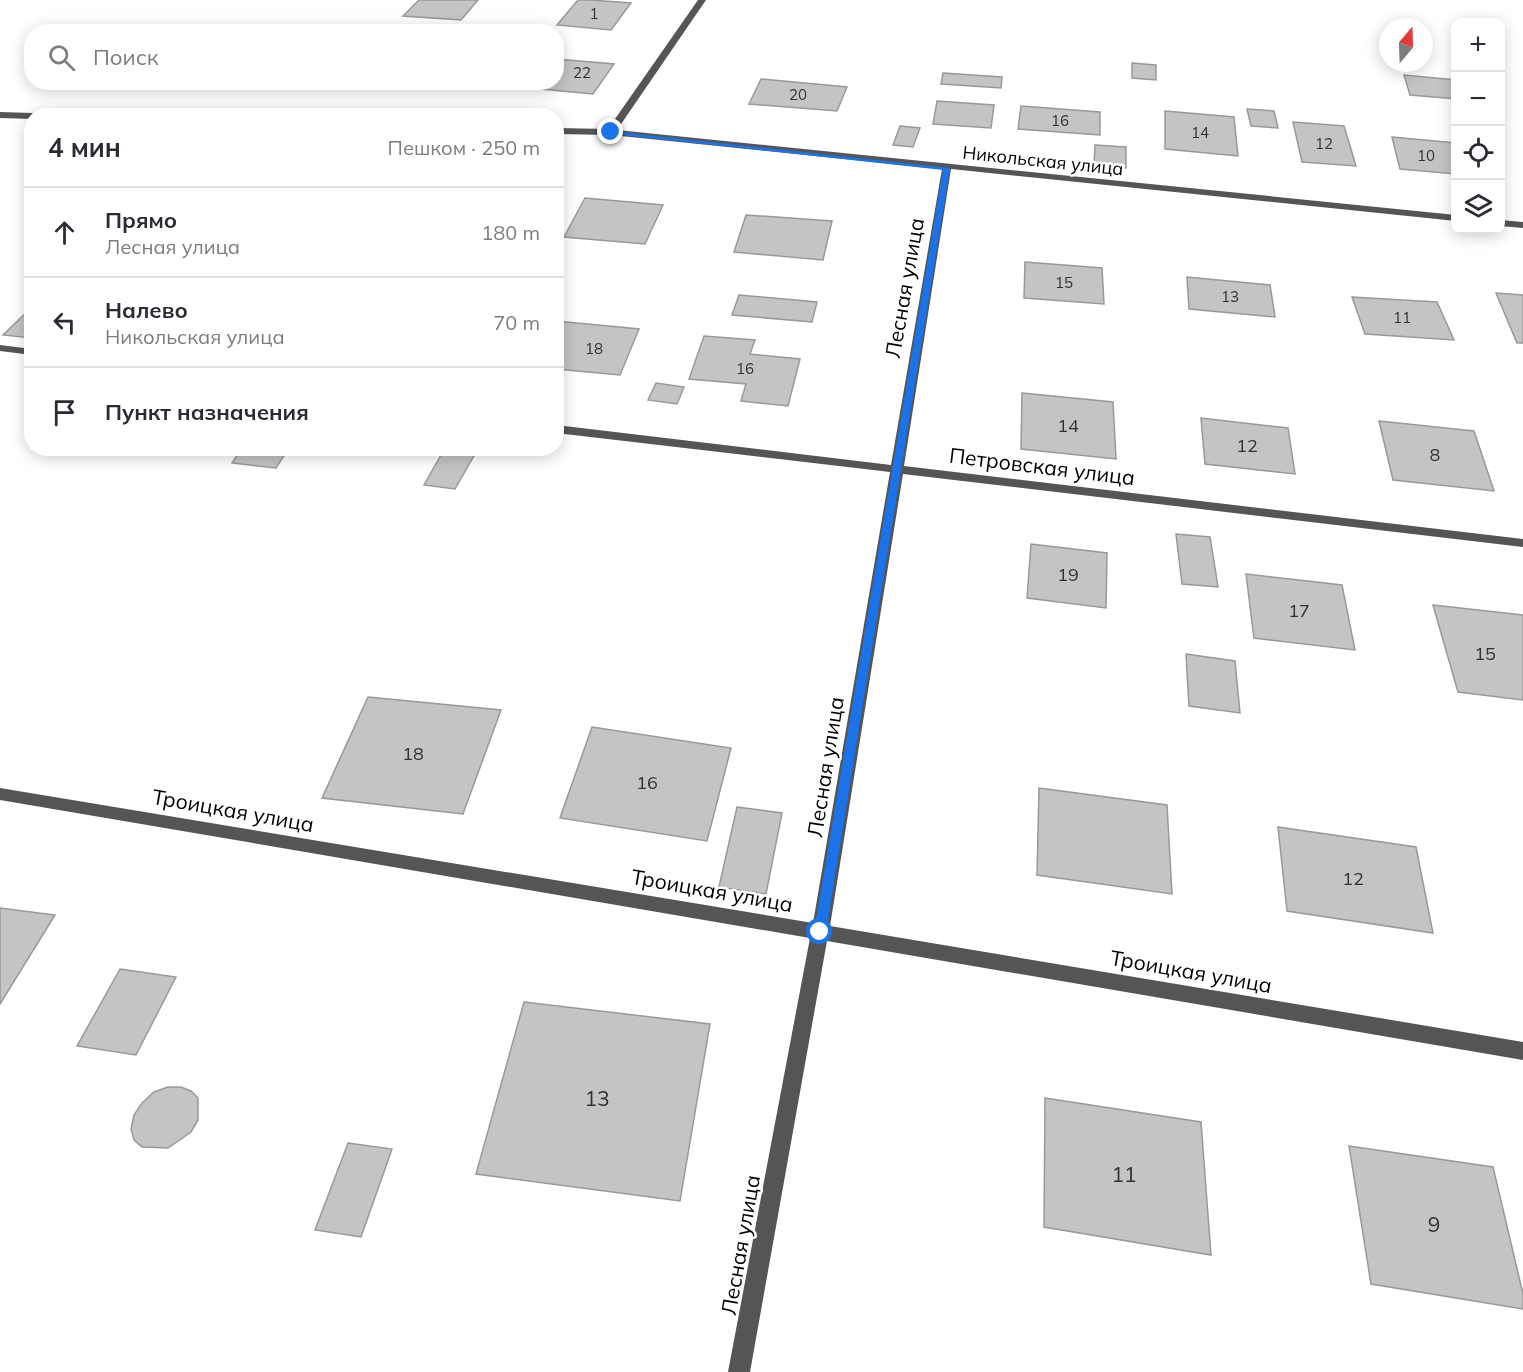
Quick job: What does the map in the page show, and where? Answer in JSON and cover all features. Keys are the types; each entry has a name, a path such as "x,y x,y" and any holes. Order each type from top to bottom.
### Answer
{"street":[{"path":"611,132 702,0"},
{"path":"0,115 24,116"},
{"name":"Никольская улица","path":"564,131 611,132 1451,218"},
{"name":"Лесная улица","path":"740,1372 820,932 947,168"},
{"path":"1505,223 1523,225"},
{"path":"0,348 24,351"},
{"name":"Петровская улица","path":"564,430 1523,543"},
{"name":"Троицкая улица","path":"0,794 1523,1052"}],"building":[{"path":"419,0 478,0 461,20 403,16"},
{"path":"578,0 631,3 611,30 558,24"},
{"path":"564,60 614,64 593,94 551,90 564,90"},
{"path":"1132,63 1156,65 1156,80 1132,78"},
{"path":"943,73 1002,77 1001,88 941,84"},
{"path":"1404,75 1451,80 1451,99 1410,95"},
{"path":"761,79 847,87 837,111 749,104"},
{"path":"937,101 994,105 991,128 933,124"},
{"path":"1021,106 1100,112 1100,135 1018,129"},
{"path":"1247,109 1274,111 1278,128 1251,126"},
{"path":"1165,111 1234,117 1238,156 1165,149"},
{"path":"1293,122 1344,126 1356,166 1302,162"},
{"path":"900,126 920,128 913,147 893,145"},
{"path":"1392,137 1451,143 1451,174 1400,169"},
{"path":"1095,145 1126,147 1126,168 1094,165"},
{"path":"585,198 663,205 645,244 564,237"},
{"path":"746,215 832,221 823,260 734,252"},
{"path":"1025,262 1102,268 1104,304 1024,298"},
{"path":"1187,277 1270,285 1275,317 1189,309"},
{"path":"1496,293 1523,295 1523,343 1517,343"},
{"path":"739,295 817,302 812,322 732,315"},
{"path":"1352,297 1437,302 1454,340 1365,334"},
{"path":"24,315 24,337 3,335"},
{"path":"564,322 639,329 620,375 564,370"},
{"path":"704,336 755,340 750,354 800,359 788,406 741,401 746,384 689,379"},
{"path":"656,383 684,387 677,404 648,400"},
{"path":"1022,393 1113,402 1116,459 1021,449"},
{"path":"1201,418 1288,428 1295,474 1205,464"},
{"path":"1379,421 1474,431 1494,491 1393,480"},
{"path":"237,456 284,456 276,468 232,463"},
{"path":"440,456 474,456 455,489 424,485"},
{"path":"1176,534 1210,537 1218,587 1182,584"},
{"path":"1031,544 1107,553 1106,608 1027,598"},
{"path":"1246,574 1342,585 1355,650 1254,638"},
{"path":"1433,605 1523,615 1523,700 1458,692"},
{"path":"1186,654 1235,661 1240,713 1189,706"},
{"path":"368,697 501,710 463,814 322,798"},
{"path":"592,727 731,748 707,841 560,818"},
{"path":"1039,788 1167,805 1172,894 1037,875"},
{"path":"737,807 782,813 766,894 719,887"},
{"path":"1278,827 1416,847 1433,933 1287,911"},
{"path":"0,908 55,915 0,1004"},
{"path":"120,969 176,977 136,1055 77,1046"},
{"path":"524,1002 710,1024 680,1201 476,1174"},
{"path":"168,1087 181,1087 191,1091 198,1098 198,1120 191,1132 168,1148 142,1147 134,1140 131,1129 134,1115 142,1103 154,1092"},
{"path":"1045,1098 1201,1122 1211,1255 1044,1227"},
{"path":"348,1143 392,1149 361,1237 315,1230"},
{"path":"1349,1146 1493,1167 1523,1294 1523,1309 1371,1284"}],"route":[{"path":"611,132 947,168 820,932"}]}
